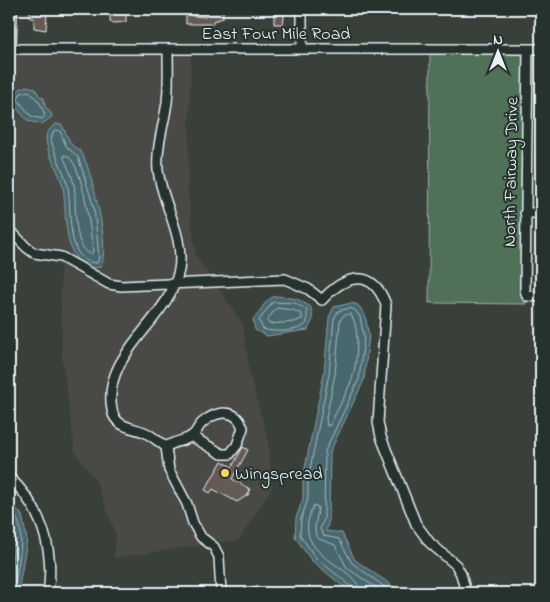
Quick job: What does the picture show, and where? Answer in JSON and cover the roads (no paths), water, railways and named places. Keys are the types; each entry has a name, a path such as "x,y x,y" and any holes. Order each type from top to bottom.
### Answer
{"street":[{"path":"10,49 12,9"},
{"path":"302,9 302,49"},
{"name":"East Four Mile Road","path":"10,49 541,49"},
{"path":"168,49 167,102 157,158 160,182 179,248 178,271 164,306 121,360 114,376 110,398 116,420 132,430 145,432 166,447 170,470 187,504 193,523 201,537 214,548 219,557 221,593"},
{"name":"North Fairway Drive","path":"528,49 525,290 527,296 541,297"},
{"path":"525,213 541,213"},
{"path":"9,229 34,253 61,257 109,284 121,286 285,279 308,289 322,300 336,285 349,279 367,280 375,285 382,294 386,305 378,422 381,437 416,524 430,543 456,564 466,593"},
{"path":"166,447 192,436 207,419 222,412 229,412 238,418 242,428 237,446 230,454 222,454 192,436"},
{"path":"9,477 32,504 43,530 50,563 48,593"}],"water":[{"path":"26,86 35,88 40,97 44,98 45,106 51,113 52,117 42,124 28,121 11,102 15,92"},
{"path":"56,124 62,125 71,144 82,153 91,178 104,246 100,267 87,267 78,261 68,239 63,187 46,139 49,130"},
{"path":"277,296 297,299 311,307 313,319 308,330 267,336 255,330 253,319 269,299"},
{"path":"351,303 358,305 365,315 369,336 364,380 330,452 329,520 326,531 342,533 355,560 393,586 399,593 351,593 311,560 295,537 296,518 303,499 303,478 324,373 329,317 334,307"},
{"path":"12,504 22,515 27,540 18,593 9,593 9,506"}],"place":[{"name":"Wingspread","path":"225,473"}]}
